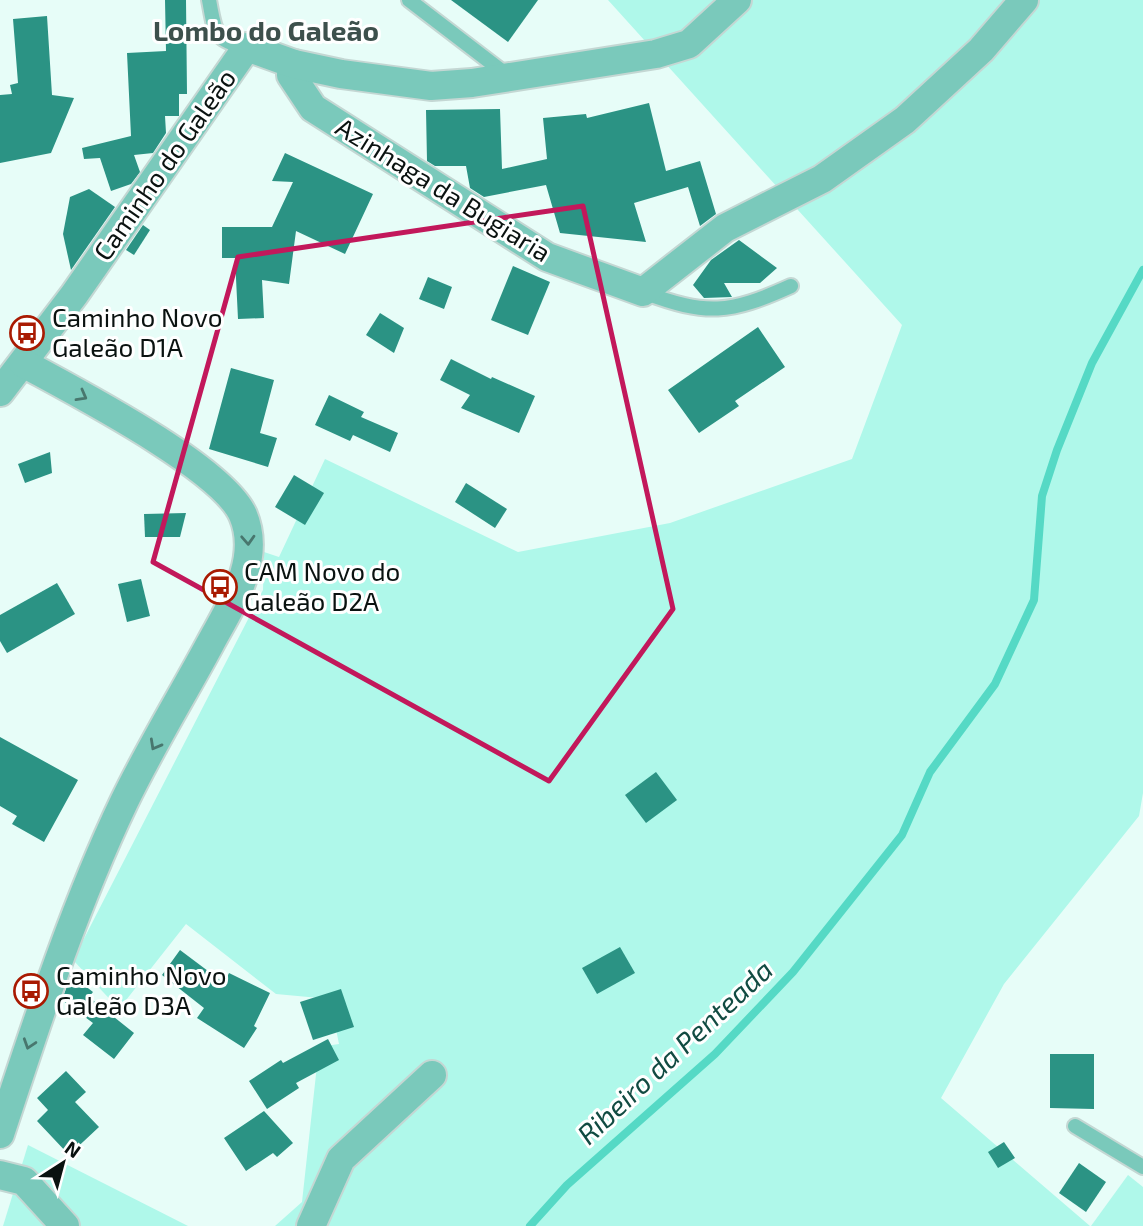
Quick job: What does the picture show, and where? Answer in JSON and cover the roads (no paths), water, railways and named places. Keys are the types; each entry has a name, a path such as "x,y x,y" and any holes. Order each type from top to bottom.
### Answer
{"street":[{"path":"643,292 725,228 822,179 905,120 981,50 1024,0"},
{"name":"Caminho do Galeão","path":"0,392 247,47 294,64 431,86 511,78 656,54 689,44 724,4"},
{"name":"Azinhaga da Bugiaria","path":"294,64 291,75 313,108 547,257 643,292"},
{"path":"0,1134 47,989 124,801 240,590 250,546 242,513 224,490 136,426 23,363"},
{"path":"311,1226 341,1159 432,1075"},
{"path":"0,1175 24,1181 65,1226"}],"lane":[{"path":"209,0 215,34 223,41 247,47"},
{"path":"409,0 511,78"},
{"path":"643,292 680,306 715,311 750,304 791,286"},
{"path":"1075,1126 1143,1167"}],"waterway":[{"name":"Ribeiro da Penteada","path":"530,1226 567,1185 715,1054 793,972 902,835 930,772 995,684 1034,600 1042,496 1057,450 1092,363 1143,270"}],"place":[{"name":"Caminho Novo Galeão D1A","path":"27,333"},
{"name":"CAM Novo do Galeão D2A","path":"220,587"},
{"name":"Caminho Novo Galeão D3A","path":"31,991"}],"district":[{"name":"Lombo do Galeão","path":"266,31"}]}
